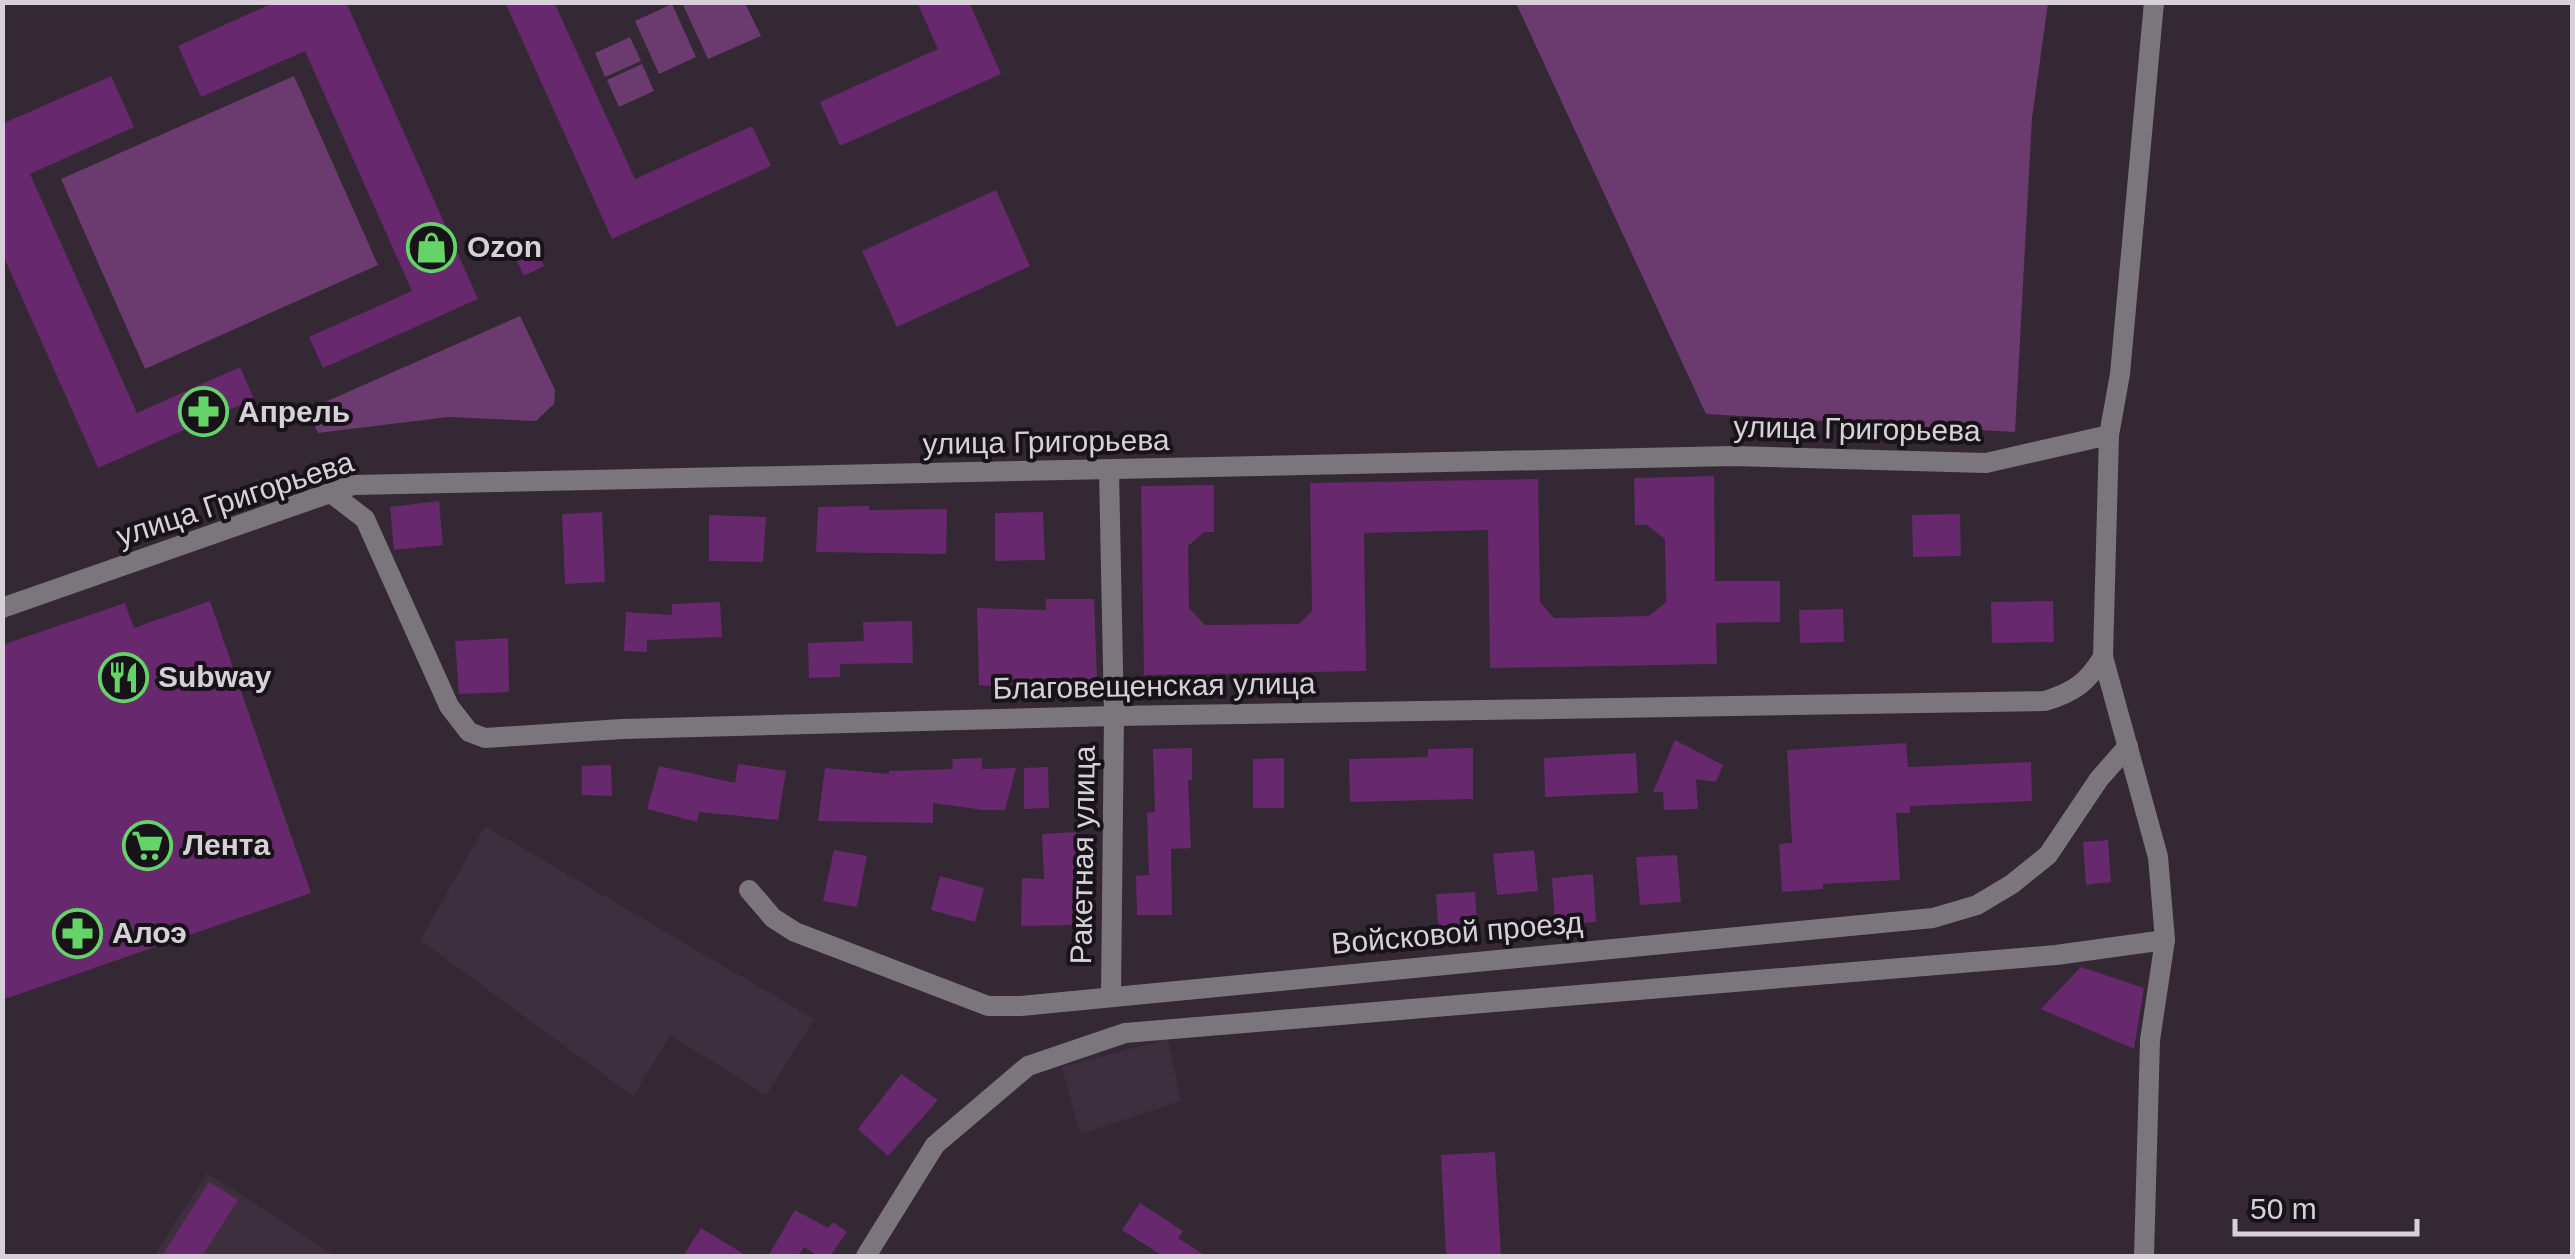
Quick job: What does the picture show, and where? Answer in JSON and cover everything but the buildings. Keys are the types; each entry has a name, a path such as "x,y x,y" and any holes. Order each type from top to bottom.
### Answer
{"street":[{"path":"2144,1256 2150,1040 2165,940 2158,856 2103,657 2109,435 2120,374 2154,2"},
{"name":"улица Григорьева","path":"2,608 353,485 1733,456 1986,462 2109,435"},
{"name":"Ракетная улица","path":"1108,471 1114,716 1111,996"},
{"name":"Благовещенская улица","path":"331,493 365,519 449,706 469,732 484,738 622,729 1114,716 2045,701 2073,693 2089,679 2103,657"},
{"name":"Войсковой проезд","path":"749,890 773,918 796,932 988,1006 1021,1006 1932,918 1976,905 2012,884 2048,855 2099,779 2128,746"},
{"path":"866,1256 935,1145 1028,1066 1125,1033 2056,955 2165,940"}],"shaded area":[{"path":"745,3 761,36 708,59 683,5"},
{"path":"1516,3 2048,3 2032,118 2015,432 1706,414"},
{"path":"672,4 696,57 659,74 635,21"},
{"path":"630,37 641,61 605,77 595,53"},
{"path":"642,64 654,91 619,107 607,80"},
{"path":"294,76 378,265 145,369 61,179"},
{"path":"520,316 555,390 554,404 536,421 448,417 318,433 307,410"},
{"path":"485,826 814,1019 766,1096 671,1035 633,1096 420,940"},
{"path":"1168,1039 1181,1101 1080,1134 1062,1067"},
{"path":"207,1173 336,1256 154,1256"}],"place":[{"name":"Ozon","path":"432,247"},
{"name":"Апрель","path":"203,412"},
{"name":"Subway","path":"123,677"},
{"name":"Лента","path":"148,845"},
{"name":"Алоэ","path":"77,933"}]}
